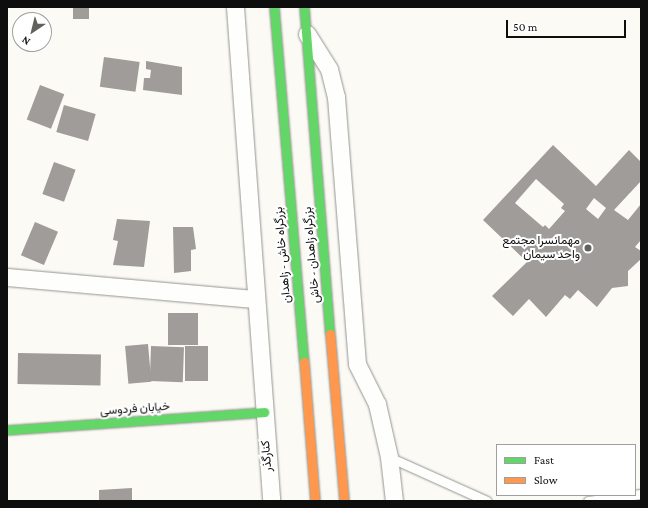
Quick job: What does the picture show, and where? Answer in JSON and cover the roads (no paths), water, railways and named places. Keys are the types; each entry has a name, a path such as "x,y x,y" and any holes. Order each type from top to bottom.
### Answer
{"main road":[{"name":"بزرگراه خاش - زاهدان","path":"274,7 280,35 315,501"},
{"name":"بزرگراه زاهدان - خاش","path":"304,7 302,33 344,501"},
{"name":"خیابان فردوسی","path":"7,430 264,412"}],"street":[{"name":"کنارگذر","path":"235,7 254,299 270,501"},
{"path":"302,33 329,69 336,97 357,364 377,404 390,457 394,501"},
{"path":"7,277 254,299"}],"lane":[{"path":"390,457 487,501"},
{"path":"588,501 626,496"}],"place":[{"name":"مهمانسرا مجتمع واحد سیمان","path":"588,248"}]}
